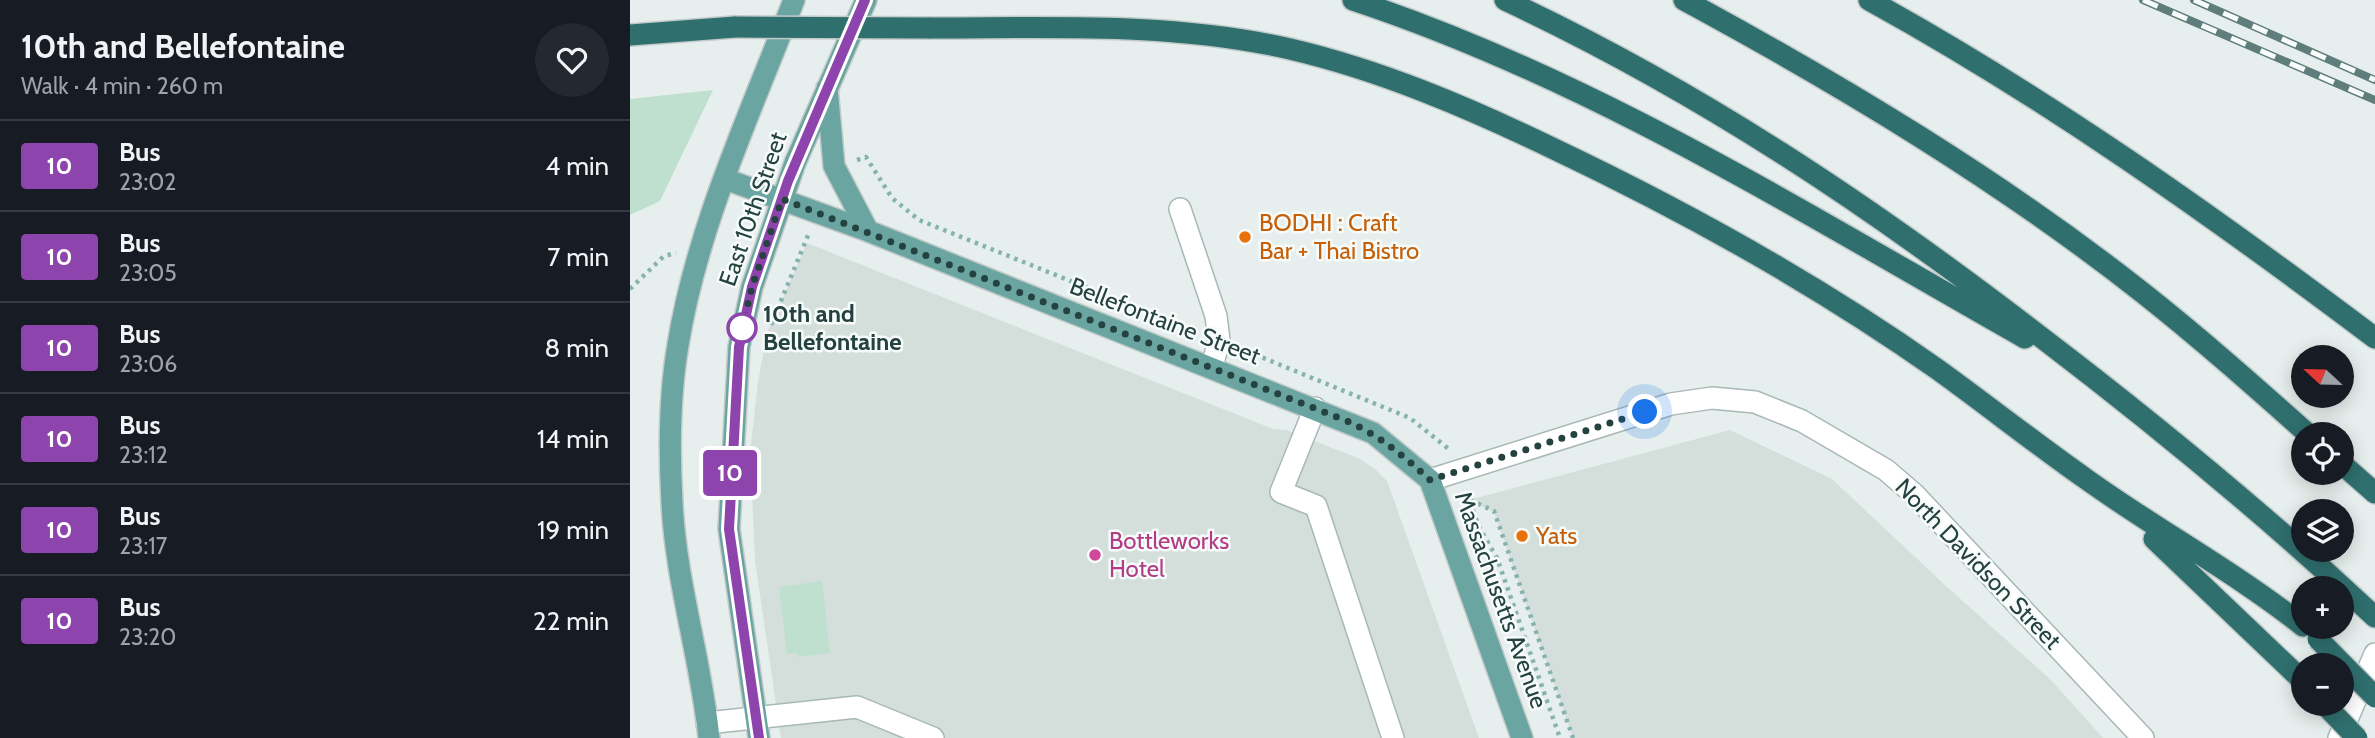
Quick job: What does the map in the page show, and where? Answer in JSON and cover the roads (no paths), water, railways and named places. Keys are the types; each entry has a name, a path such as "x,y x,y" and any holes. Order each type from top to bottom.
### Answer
{"highway":[{"path":"1353,0 1466,40 1616,110 2094,377"},
{"path":"1505,0 1663,79 1740,125 1961,276 2094,377 2199,462 2375,617"},
{"path":"1684,0 1898,123 2022,206 2141,292 2229,363 2295,422"},
{"path":"1869,0 2020,87 2186,200 2375,338"},
{"path":"630,23 735,27 1109,29 1230,38 1314,56 1422,91 1570,156 1726,236 1804,282 1935,368 2081,476 2291,619"},
{"path":"630,35 735,27"},
{"path":"2354,475 2375,494"},
{"path":"2081,476 2183,565 2291,669"},
{"path":"2316,639 2375,696"},
{"path":"2336,716 2357,738"}],"main road":[{"name":"East 10th Street","path":"708,730 675,538 671,416 682,320 725,179 794,0"},
{"name":"East 10th Street","path":"759,738 729,529 730,459 743,321 782,199 827,85 866,0"},
{"path":"827,85 834,166 868,231"},
{"name":"Bellefontaine Street","path":"725,179 868,231 1315,408 1373,433 1430,480"},
{"name":"Massachusetts Avenue","path":"1430,480 1522,738"}],"street":[{"path":"1180,209 1216,316 1219,340 1212,367"},
{"name":"North Davidson Street","path":"1430,480 1671,404 1712,398 1755,402 1791,415 1903,483 2143,738"},
{"path":"1315,408 1281,492 1316,506 1393,738"},
{"path":"2339,738 2375,654"},
{"path":"708,730 757,716 857,707 933,738"}],"railway":[{"path":"2143,0 2375,100"},
{"path":"2194,0 2375,80"}],"place":[{"name":"BODHI : Craft Bar + Thai Bistro","path":"1245,237"},
{"name":"10th and Bellefontaine","path":"742,328"},
{"name":"Yats","path":"1522,536"},
{"name":"Bottleworks Hotel","path":"1095,555"}]}
